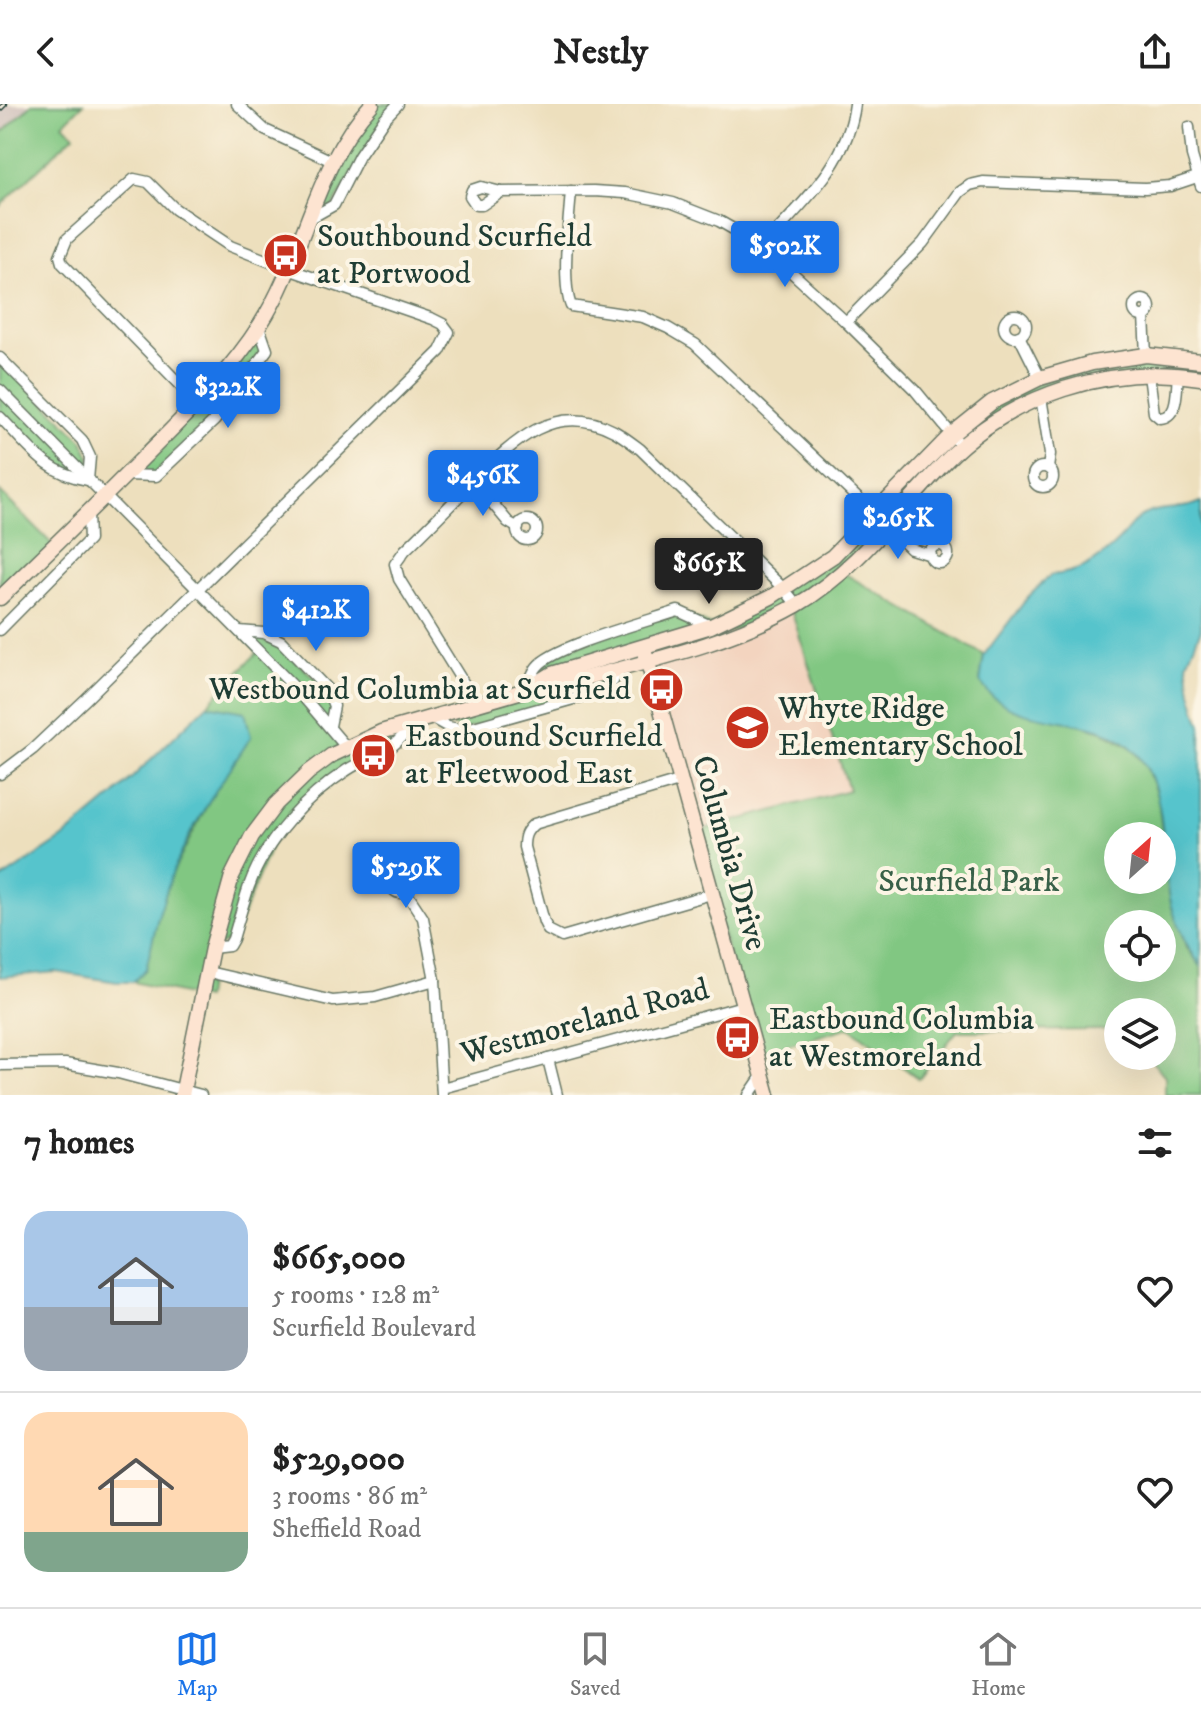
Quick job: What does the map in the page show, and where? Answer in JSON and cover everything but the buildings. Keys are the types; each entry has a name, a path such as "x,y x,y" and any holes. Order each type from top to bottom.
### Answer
{"street":[{"path":"237,104 265,130 332,161"},
{"path":"0,598 198,403 259,327 291,270 332,161 356,121 372,104"},
{"path":"309,219 334,205 359,156 398,104"},
{"path":"763,246 827,176 847,140 855,104"},
{"path":"846,322 923,243 960,192 970,185 983,182 1145,188 1199,182 1189,127"},
{"path":"0,774 33,749 440,351 449,332 443,324 433,319 230,246 175,209 148,182 140,178 128,181 67,239 60,256 62,263 198,403"},
{"path":"571,191 567,281 567,297 571,306 643,317 695,344 911,549 931,555"},
{"path":"501,192 625,193 673,203 719,221 763,246 846,322 915,390 962,447"},
{"path":"1144,316 1146,355"},
{"path":"126,475 156,476 215,420 267,350 259,327"},
{"path":"1019,336 1040,378"},
{"path":"531,688 552,674 711,626 785,590 833,556 952,434 992,402 1040,378 1092,363 1146,355 1201,361"},
{"path":"0,358 82,440 90,457 88,480"},
{"path":"1149,375 1154,413 1160,418 1172,413 1178,375"},
{"path":"182,1093 212,948 232,876 252,836 276,804 309,772 346,747 381,732 531,688 556,686 716,642 797,605 832,582 962,447 999,418 1041,397 1097,380 1149,375 1201,378"},
{"path":"0,390 239,631 330,726 346,747"},
{"path":"1041,397 1050,454 1048,468"},
{"path":"0,417 51,469 88,480"},
{"path":"477,705 399,579 395,564 405,550 510,445 531,430 556,422 583,422 613,430 640,449 797,605"},
{"path":"474,481 508,522 518,528"},
{"path":"0,630 89,540 88,513"},
{"path":"531,688 538,666 555,653 620,630 678,611 711,626"},
{"path":"239,631 264,633 281,641 327,689 334,706 330,726"},
{"name":"Columbia Drive","path":"643,645 768,1095"},
{"path":"432,718 448,727 463,730 602,691 613,681 618,669"},
{"path":"212,948 229,946 259,865 283,827 304,804 347,770 394,747 411,724"},
{"path":"679,781 534,824 527,830 524,847 544,922 548,930 562,937 711,894"},
{"path":"406,892 423,918 435,980 442,1091"},
{"path":"208,972 333,1001 375,997 435,980"},
{"name":"Westmoreland Road","path":"442,1091 743,1006"},
{"path":"548,1059 557,1095"},
{"path":"0,1065 65,1064 130,1076 182,1093 201,1095"},
{"path":"749,1095 762,1076"}],"shaded area":[{"path":"0,104 32,104 0,135"},
{"name":"Whyte Ridge Elementary School","path":"791,610 849,790 694,832 647,661"}],"green space":[{"path":"32,104 83,104 63,124 74,135 0,206 0,135"},
{"path":"372,104 398,104 384,119 334,205 309,219"},
{"path":"259,327 267,350 215,420 156,476 126,475"},
{"path":"0,358 82,440 90,457 88,480 67,476 0,417"},
{"name":"Scurfield Park","path":"1201,361 1201,380 1097,380 999,418 842,572 984,655 980,682 1072,722 1102,731 1132,748 1146,766 1158,799 1161,822 1104,822 1104,894 1175,894 1187,948 1201,966 1201,1095 1165,1095 1165,1076 1160,1070 1176,1070 1176,998 1104,998 1104,1030 957,1031 919,1079 850,1027 756,1054 694,832 849,790 791,610 630,666 602,691 463,730 432,718 526,690 538,666 555,653 678,611 711,626 833,556 992,402 1092,363"},
{"path":"0,492 54,546 0,598"},
{"path":"239,631 264,633 327,689 334,706 330,726 346,747 411,724 402,740 369,758 304,804 271,845 233,939 212,949 205,999 133,982 146,969 172,874 229,769 245,712 207,705 258,652"}],"water":[{"path":"1201,502 1201,629 1187,663 1201,726 1201,966 1184,939 1169,894 1176,894 1176,822 1162,822 1152,778 1144,762 1133,749 1102,730 1013,709 994,698 980,682 984,655 1028,597 1051,575 1080,569 1096,560 1147,513"},
{"path":"207,705 245,712 251,737 188,838 158,917 146,969 133,982 56,972 0,977 0,880 63,838 113,796"}],"railway":[{"path":"0,109 5,104"}],"place":[{"name":"Southbound Scurfield at Portwood","path":"286,255"},
{"name":"Westbound Columbia at Scurfield","path":"662,690"},
{"name":"Whyte Ridge Elementary School","path":"747,727"},
{"name":"Eastbound Scurfield at Fleetwood East","path":"374,755"},
{"name":"Eastbound Columbia at Westmoreland","path":"738,1038"}]}
